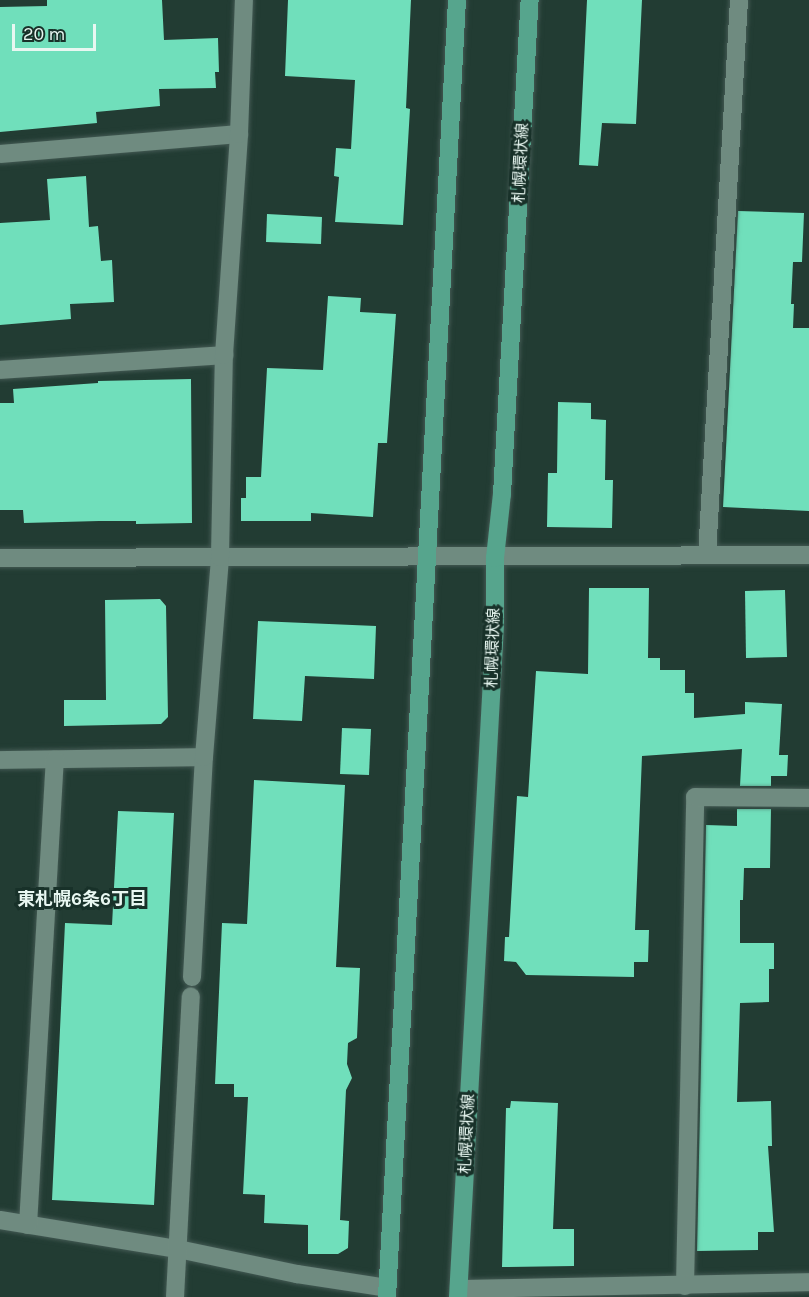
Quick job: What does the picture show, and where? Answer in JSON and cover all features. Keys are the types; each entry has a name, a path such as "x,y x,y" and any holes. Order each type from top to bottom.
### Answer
{"main road":[{"path":"387,1293 457,0"},
{"name":"札幌環状線","path":"459,1293 495,624 495,558 503,482 530,0"}],"street":[{"path":"192,977 204,757 220,557 224,355 239,134 244,0"},
{"path":"707,555 739,0"},
{"path":"0,154 239,134"},
{"path":"0,370 224,355"},
{"path":"0,558 495,558 809,555"},
{"path":"0,760 204,757"},
{"path":"28,1225 55,760"},
{"path":"685,1286 694,796 809,798"},
{"path":"175,1297 191,996"},
{"path":"0,1220 178,1249 387,1293"},
{"path":"459,1293 809,1282"}],"building":[{"path":"47,0 162,0 164,40 218,38 219,72 215,72 216,88 159,89 160,106 96,112 97,123 0,132 0,7 47,6"},
{"path":"288,0 411,0 406,108 410,109 403,225 335,222 339,177 334,176 336,148 351,149 355,80 285,76"},
{"path":"587,0 642,0 636,124 602,123 598,166 579,165"},
{"path":"86,176 89,227 98,226 101,261 112,260 114,302 70,304 71,319 0,325 0,223 50,220 47,179"},
{"path":"738,211 804,213 802,262 793,262 791,304 794,304 793,328 809,328 809,511 723,507"},
{"path":"267,214 322,217 321,244 266,242"},
{"path":"328,296 361,298 360,312 396,314 387,443 378,443 373,517 311,513 311,521 241,521 241,498 246,498 246,477 261,477 267,368 323,370"},
{"path":"191,379 192,523 136,524 136,521 99,521 24,523 23,510 0,510 0,403 14,403 13,389 98,383 98,381"},
{"path":"558,402 591,403 591,419 606,420 605,480 613,480 612,528 547,527 548,473 557,473"},
{"path":"589,588 649,588 648,658 660,658 660,670 685,670 685,693 694,693 694,718 745,714 745,702 782,704 779,755 788,755 787,776 771,776 771,786 740,786 742,749 642,756 635,930 649,930 648,962 634,962 634,977 526,975 516,962 504,961 505,937 509,937 517,796 528,797 536,671 588,674"},
{"path":"785,590 787,657 746,658 745,591"},
{"path":"160,599 166,606 168,717 161,724 64,726 64,700 106,700 105,600"},
{"path":"258,621 376,626 374,679 305,676 302,721 253,719"},
{"path":"342,728 371,729 369,775 340,774"},
{"path":"254,780 345,785 336,967 360,968 357,1038 348,1043 347,1064 352,1078 346,1090 340,1220 349,1221 348,1248 338,1254 308,1254 308,1225 264,1223 265,1195 243,1194 248,1097 234,1097 234,1084 215,1084 222,923 247,924"},
{"path":"737,809 771,809 770,868 744,868 743,900 740,900 740,943 774,943 774,969 769,969 769,1002 740,1003 737,1102 771,1101 772,1146 768,1146 774,1232 758,1232 758,1250 697,1251 706,825 737,826"},
{"path":"118,811 174,813 154,1205 52,1200 65,923 112,925"},
{"path":"511,1101 558,1103 553,1229 574,1229 574,1266 502,1267 506,1108 510,1108"}],"district":[{"name":"東札幌6条6丁目","path":"82,899"}]}
